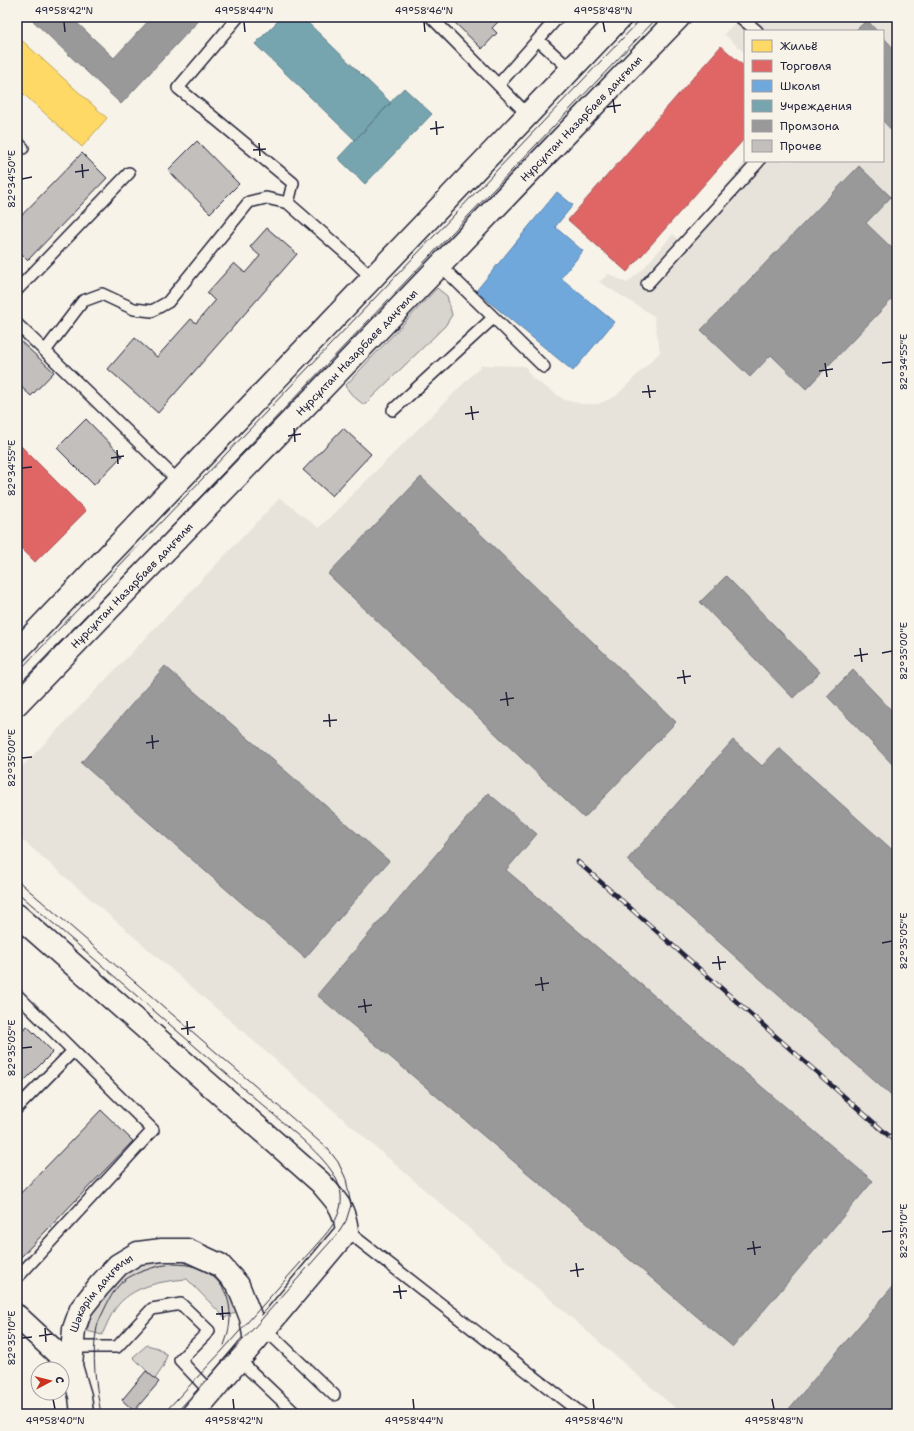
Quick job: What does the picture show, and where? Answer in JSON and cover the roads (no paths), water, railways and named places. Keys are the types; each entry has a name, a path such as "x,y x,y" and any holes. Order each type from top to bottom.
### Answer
{"main road":[{"path":"17,651 621,17"},
{"name":"Нұрсұлтан Назарбаев даңғылы","path":"17,704 678,17"},
{"path":"17,915 320,1182 340,1205 346,1221 347,1231 193,1414"},
{"name":"Шәкәрім даңғылы","path":"72,1356 74,1329 80,1309 103,1280 118,1266 138,1252 187,1250 220,1265 238,1285 260,1335"},
{"path":"17,1316 72,1356 82,1414"}],"lane":[{"path":"238,17 178,88 293,183 288,203"},
{"path":"431,17 528,115"},
{"path":"498,85 558,17"},
{"path":"740,17 756,30"},
{"path":"538,40 570,70"},
{"path":"647,284 758,162"},
{"path":"17,290 129,173"},
{"path":"46,351 83,301 102,294 134,309 152,311 168,302 249,202 266,198 288,203 351,258 372,279"},
{"path":"440,265 544,367"},
{"path":"393,410 493,318"},
{"path":"17,324 179,482"},
{"path":"17,995 153,1130 17,1278"},
{"path":"17,1108 73,1051"},
{"path":"347,1231 582,1414"},
{"path":"72,1356 117,1347 152,1310 181,1304 208,1331 180,1360 211,1393"},
{"path":"260,1335 334,1395"},
{"path":"239,1360 296,1414"}],"tram line":[{"path":"17,673 643,17"},
{"path":"17,689 658,17"},
{"path":"17,880 328,1149 338,1162 346,1179 351,1205 346,1221 339,1232 175,1414"},
{"path":"17,892 303,1140 328,1166 339,1185 341,1196 340,1207 336,1219 328,1231 222,1351 163,1414"},
{"path":"101,1414 94,1360 97,1327 113,1293 120,1284 129,1277 146,1270 166,1265 185,1265 201,1269 215,1278 224,1290 229,1306 230,1324 224,1345"}],"railway":[{"path":"578,862 897,1143"}]}
